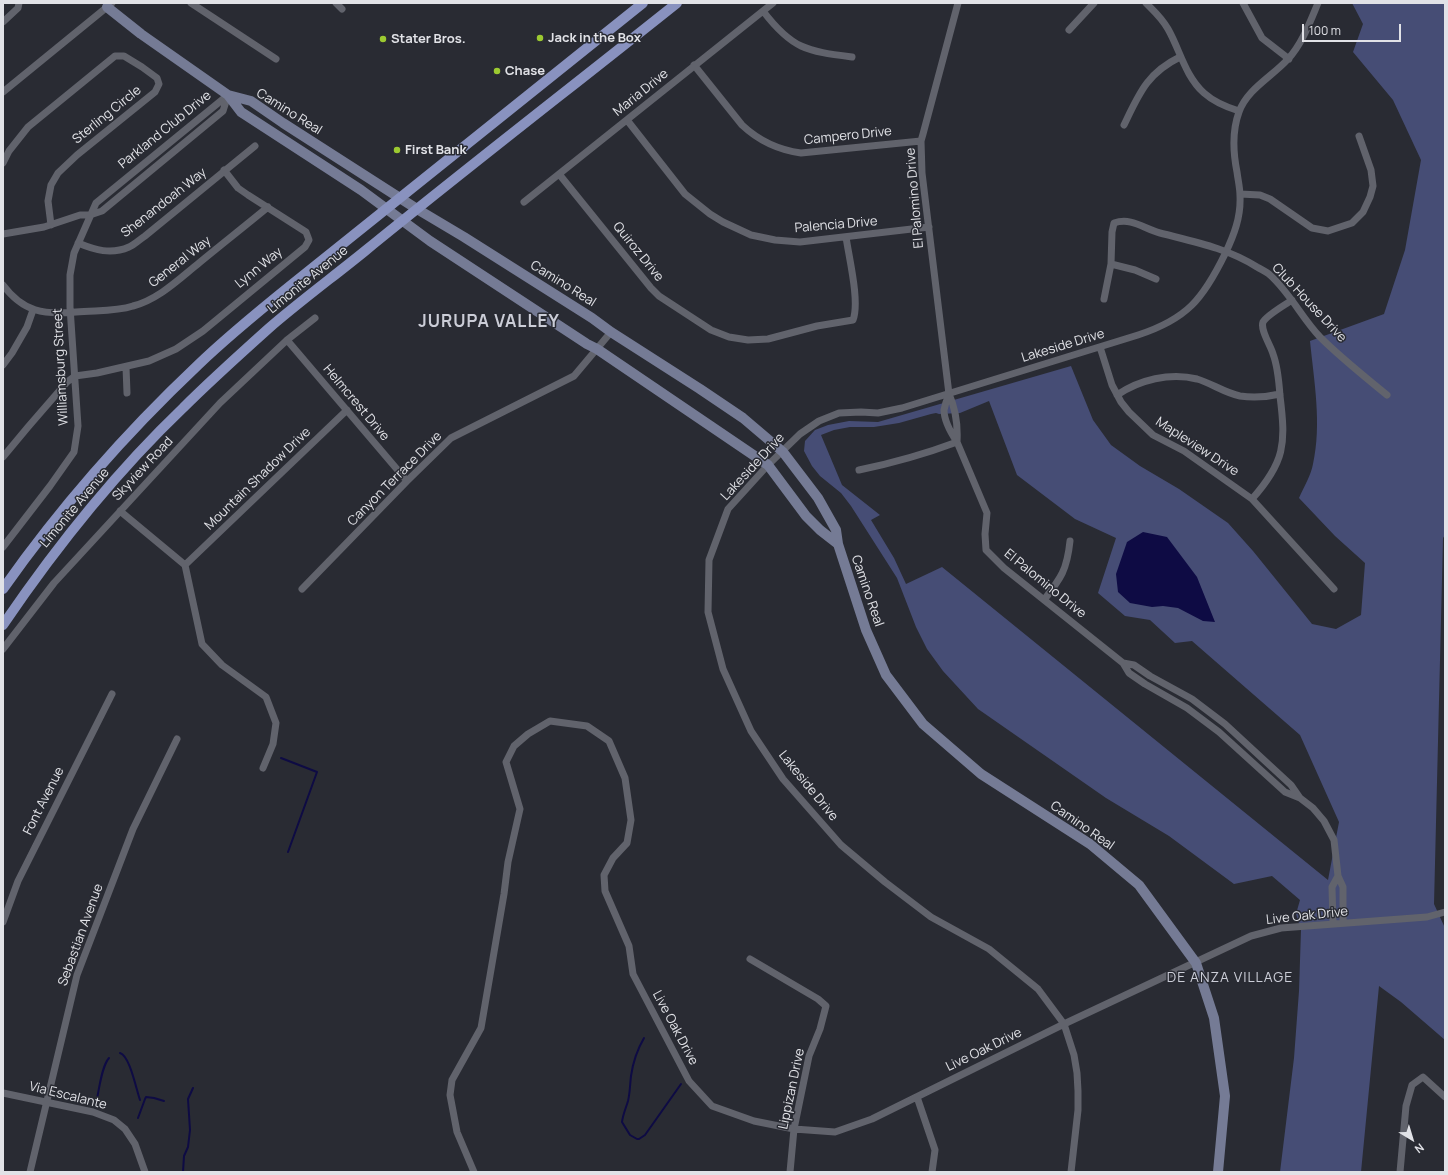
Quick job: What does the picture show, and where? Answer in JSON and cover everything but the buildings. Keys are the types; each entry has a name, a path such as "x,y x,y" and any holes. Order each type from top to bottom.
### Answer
{"main road":[{"name":"Limonite Avenue","path":"3,589 56,519 95,471 159,403 199,364 244,324 385,209 642,3"},
{"name":"Limonite Avenue","path":"3,625 45,565 75,527 143,448 182,409 269,328 677,3"},
{"name":"Camino Real","path":"109,5 141,34 228,95 242,112 322,164 430,242 587,344 597,348 768,465 806,516 820,530 838,544"},
{"name":"Camino Real","path":"228,95 251,101 417,209 471,241 592,318 743,418 783,452 818,498 836,530 838,544 866,630 886,674 923,724 981,774 1090,844 1139,886 1196,963 1214,1018 1225,1096 1218,1172"}],"street":[{"path":"191,3 199,5 276,59"},
{"path":"336,3 342,9"},
{"name":"Maria Drive","path":"524,202 773,3"},
{"name":"El Palomino Drive","path":"958,3 921,141 922,173 948,394 944,410 950,432 957,442 987,513 985,534 986,550 1004,568 1123,662 1129,673 1187,708 1219,732 1285,792 1300,798 1316,812 1324,821 1334,840 1338,876 1343,887 1343,923"},
{"path":"1069,30 1094,3"},
{"path":"1146,3 1160,16 1193,81 1204,93 1221,105 1239,111"},
{"path":"1243,3 1262,38 1289,58"},
{"name":"Lakeside Drive","path":"1071,1172 1078,1110 1078,1079 1074,1055 1064,1024 1038,989 989,949 931,917 885,882 841,845 783,779 751,730 723,669 708,612 709,560 728,508 768,465 800,434 819,420 839,414 888,412 1155,330 1185,312 1208,287 1226,251 1240,215 1240,194 1234,154 1234,134 1239,111 1248,97 1289,58 1301,40 1318,3"},
{"path":"3,92 109,5"},
{"path":"3,22 18,6"},
{"path":"763,11 781,33 801,46 814,52 852,57"},
{"name":"Sterling Circle","path":"3,163 9,151 28,127 112,58 119,55 124,56 152,73 157,78 159,84 155,92 58,173 51,186 48,201 51,225"},
{"path":"1124,125 1136,100 1149,80 1157,71 1180,57"},
{"name":"Campero Drive","path":"694,65 742,125 750,133 776,147 801,153 921,141"},
{"name":"Parkland Club Drive","path":"90,215 96,203 228,95"},
{"name":"Parkland Club Drive","path":"90,215 102,211 223,111 228,95"},
{"name":"Palencia Drive","path":"627,120 686,194 710,214 751,235 775,240 800,242 929,227"},
{"path":"1240,194 1260,195 1270,199 1312,228 1328,231 1352,223 1363,212 1373,186 1371,170 1359,136"},
{"name":"Shenandoah Way","path":"78,243 98,250 106,251 129,247 145,236 255,146"},
{"name":"Lynn Way","path":"75,376 126,366 160,357 189,341 305,247 309,240 306,232 268,207 248,196 238,188 224,170"},
{"name":"Quiroz Drive","path":"559,174 651,288 660,296 711,330 729,337 748,340 768,339 817,326 853,320 856,312 856,300 846,237"},
{"name":"General Way","path":"3,286 19,303 33,310 48,314 120,309 146,302 168,288 268,207"},
{"path":"3,234 51,225 80,215 90,215"},
{"name":"Williamsburg Street","path":"3,547 74,452 78,426 70,313 70,275 73,257 78,243 88,224 90,215"},
{"name":"Club House Drive","path":"1111,264 1112,232 1114,223 1127,220 1159,233 1195,241 1226,251 1250,262 1270,275 1292,300 1319,336 1387,395"},
{"path":"1104,298 1111,264 1135,270 1156,279"},
{"path":"1252,499 1263,488 1278,463 1284,436 1280,394 1273,354 1262,328 1264,322 1269,316 1292,300"},
{"path":"3,365 12,353 27,327 33,310"},
{"name":"Skyview Road","path":"3,649 54,583 220,403 287,340 315,318"},
{"name":"Canyon Terrace Drive","path":"302,589 451,438 574,376 611,332"},
{"name":"Helmcrest Drive","path":"287,340 407,481"},
{"name":"Mapleview Drive","path":"1100,347 1112,385 1129,412 1153,435 1184,451 1252,499 1334,589"},
{"path":"126,366 127,393"},
{"path":"3,457 68,382 75,376"},
{"path":"1117,395 1146,381 1158,378 1173,377 1196,379 1240,396 1257,397 1280,394"},
{"name":"El Palomino Drive","path":"948,394 955,407 957,442"},
{"name":"Mountain Shadow Drive","path":"185,565 347,410"},
{"path":"948,424 957,422"},
{"path":"859,470 909,459 957,442"},
{"path":"120,511 185,565 202,644 222,665 266,697 276,723 273,744 263,768"},
{"path":"1044,600 1061,577 1068,559 1070,541"},
{"name":"Font Avenue","path":"3,922 18,881 112,694"},
{"name":"Live Oak Drive","path":"474,1172 456,1132 450,1095 452,1080 481,1028 508,862 520,809 506,762 514,746 528,734 550,721 587,726 609,742 625,778 631,820 627,843 613,858 604,875 605,891 629,946 633,974 689,1080 712,1106 754,1121 794,1129 835,1132 872,1119 1064,1024 1196,963 1250,936 1281,928 1427,917 1445,912"},
{"name":"Sebastian Avenue","path":"30,1172 77,975 133,829 177,739"},
{"name":"El Palomino Drive","path":"1333,924 1332,887 1338,876"},
{"path":"1332,894 1343,893"},
{"name":"Lippizan Drive","path":"750,959 818,999 826,1006 820,1029 809,1056 794,1129 790,1172"},
{"path":"1400,1172 1406,1106 1412,1085 1423,1078 1445,1097"},
{"name":"Via Escalante","path":"3,1093 93,1112 114,1120 125,1129 135,1144 145,1172"},
{"path":"918,1097 935,1150 932,1172"}],"shaded area":[{"path":"1352,3 1445,3 1445,535 1443,538 1434,904 1445,928 1445,1040 1401,1002 1379,986 1361,1172 1280,1172 1294,1058 1299,991 1301,930 1296,914 1300,900 1272,876 1234,884 1169,836 1106,798 978,709 943,671 927,649 916,627 897,578 851,506 841,493 820,476 812,466 804,451 805,441 815,430 828,425 849,421 878,422 1071,366 1093,420 1111,445 1140,466 1179,489 1228,523 1253,551 1312,624 1336,629 1361,615 1365,563 1335,536 1299,498 1309,477 1316,449 1317,418 1310,341 1384,314 1405,250 1421,160 1393,100 1353,52 1363,24","holes":["989,401 1017,475 1075,519 1116,538 1098,593 1125,616 1150,620 1175,643 1192,641 1300,735 1339,822 1328,880 942,567 906,584 894,558 871,520 880,515 842,485 821,435 834,430 850,427 874,427 899,423 936,413 960,413"]},
{"path":"1143,532 1167,537 1197,577 1215,622 1203,621 1178,608 1163,606 1152,607 1130,603 1118,592 1116,574 1127,542"}],"waterway":[{"path":"281,758 317,772 288,852"},
{"path":"644,1038 634,1061 629,1098 622,1122 630,1135 637,1139 645,1135 681,1084"},
{"path":"120,1053 124,1055 130,1066 140,1100"},
{"path":"96,1103 102,1073 109,1058"},
{"path":"183,1172 184,1156 188,1147 190,1130 188,1099 193,1088"},
{"path":"138,1118 146,1097 164,1101"}],"place":[{"name":"Jack in the Box","path":"540,38"},
{"name":"Stater Bros.","path":"383,39"},
{"name":"Chase","path":"497,71"},
{"name":"First Bank","path":"397,150"}],"district":[{"name":"JURUPA VALLEY","path":"489,322"},
{"name":"DE ANZA VILLAGE","path":"1230,978"}]}
